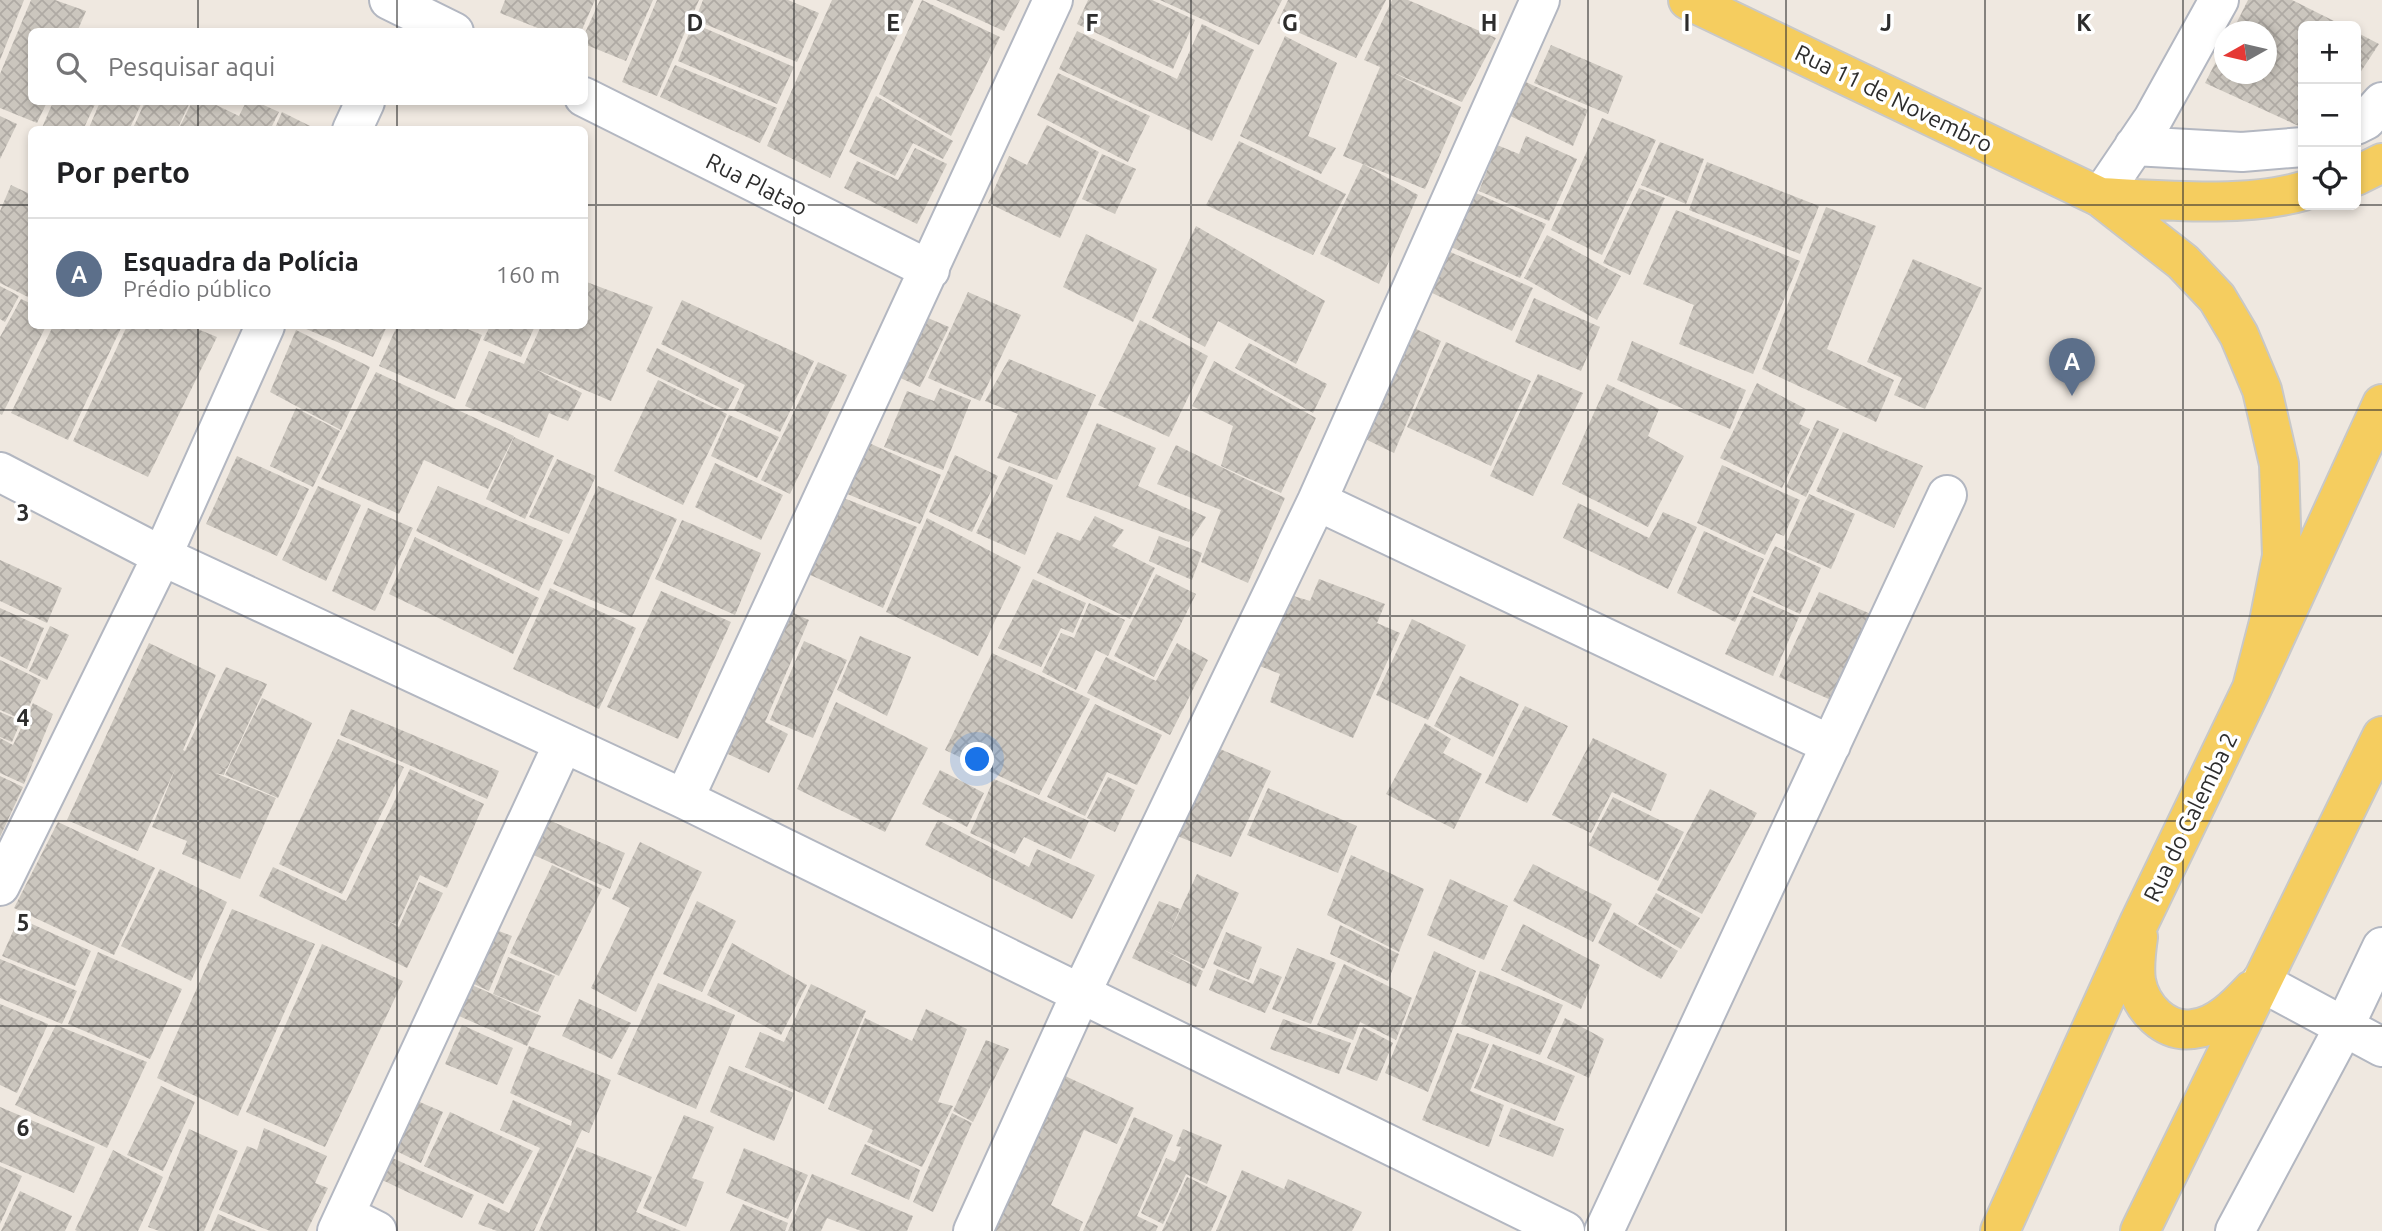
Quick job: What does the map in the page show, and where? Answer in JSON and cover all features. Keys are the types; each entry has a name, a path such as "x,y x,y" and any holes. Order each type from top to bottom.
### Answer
{"main road":[{"name":"Rua 11 de Novembro","path":"1688,0 2100,197"},
{"path":"2361,174 2382,163"},
{"path":"2100,197 2234,200 2298,192"},
{"path":"2100,197 2183,262 2217,299 2239,335 2262,390 2279,464 2282,556 2252,688"},
{"name":"Rua do Calemba 2","path":"2000,1231 2140,921 2252,688 2382,404"},
{"path":"2140,1231 2382,736"},
{"path":"2140,921 2136,983 2149,1009 2168,1027 2194,1029 2219,1020 2261,982"}],"street":[{"path":"684,799 1053,0"},
{"path":"973,1231 1081,993 1317,501 1540,0"},
{"path":"2100,197 2153,119 2219,0"},
{"path":"400,10 444,28"},
{"name":"Rua Platao","path":"588,99 930,270"},
{"path":"2361,122 2382,102"},
{"path":"354,126 364,105"},
{"path":"2134,146 2242,152 2298,147"},
{"path":"0,886 162,556 264,329"},
{"path":"0,472 162,556 684,799 1565,1231"},
{"path":"1604,1231 1947,495"},
{"path":"1317,501 1831,745"},
{"path":"353,1226 563,744"},
{"path":"2235,1231 2344,1027 2382,947"},
{"path":"2261,982 2382,1047"}],"building":[{"path":"0,0 24,0 0,60"},
{"path":"31,0 55,0 86,11 79,28 28,28 28,105 46,105 37,123 0,108 0,74"},
{"path":"505,0 595,0 583,28 538,28 500,13"},
{"path":"600,0 653,0 626,61 588,46 587,28"},
{"path":"657,0 699,0 657,96 622,82"},
{"path":"703,0 788,0 819,13 797,62 695,20"},
{"path":"832,0 914,0 830,178 767,146"},
{"path":"922,0 1000,37 951,136 879,94"},
{"path":"936,0 1020,0 1004,31"},
{"path":"1088,0 1152,0 1195,20 1173,69 1077,24"},
{"path":"1160,0 1282,0 1259,45"},
{"path":"1288,0 1386,0 1356,58 1277,23"},
{"path":"1392,0 1408,0 1496,38 1462,102 1392,72 1461,107 1425,189 1343,156 1380,67 1364,60"},
{"path":"2248,0 2292,0 2334,21 2298,21 2298,126 2205,83 2214,65 2214,84 2277,84 2277,21 2238,21"},
{"path":"693,23 794,67 777,104 678,61"},
{"path":"1202,24 1254,50 1212,141 1059,69 1077,31 1177,79"},
{"path":"2361,35 2379,44 2361,71"},
{"path":"1285,36 1337,63 1308,136 1336,148 1321,174 1240,136"},
{"path":"1551,45 1623,76 1608,114 1534,83"},
{"path":"675,65 777,108 760,143 660,97"},
{"path":"1058,73 1150,116 1128,162 1037,115"},
{"path":"1521,80 1588,110 1573,146 1504,113"},
{"path":"876,96 953,141 943,159 913,143 895,176 849,152"},
{"path":"52,105 95,105 85,126 43,126"},
{"path":"99,105 141,105 131,126 90,126"},
{"path":"144,105 189,105 179,126 134,126"},
{"path":"190,105 216,105 239,116 244,105 264,105 279,112 272,126 180,126"},
{"path":"282,112 310,126 276,126"},
{"path":"0,116 17,124 0,159"},
{"path":"1602,118 1656,140 1602,255 1551,230"},
{"path":"1047,125 1099,152 1060,238 988,203 1009,156 1027,165"},
{"path":"1526,136 1577,159 1549,221 1479,191 1497,145 1519,154"},
{"path":"1239,141 1346,194 1313,255 1206,205"},
{"path":"1660,142 1704,159 1686,204 1641,185"},
{"path":"915,148 947,164 917,224 844,188 857,161 898,180"},
{"path":"1102,154 1136,169 1115,214 1082,199"},
{"path":"1707,162 1819,206 1800,254 1689,210"},
{"path":"1363,164 1418,195 1379,284 1320,254"},
{"path":"11,185 28,193 28,297 0,283 0,211"},
{"path":"1639,188 1665,198 1630,275 1603,263"},
{"path":"1476,193 1546,224 1520,278 1451,247"},
{"path":"1826,207 1876,226 1827,349 1894,380 1876,422 1762,369"},
{"path":"1676,210 1800,261 1753,374 1679,344 1694,305 1643,284"},
{"path":"1196,226 1325,301 1296,364 1218,321 1205,347 1152,318"},
{"path":"1086,234 1157,269 1133,322 1063,287"},
{"path":"1547,235 1621,276 1597,320 1524,278"},
{"path":"1448,251 1533,288 1512,331 1430,292"},
{"path":"1913,259 1982,288 1925,409 1894,395 1902,378 1867,362"},
{"path":"588,283 653,307 611,401 533,368 582,393 568,421 549,413 539,438 465,406 489,351 524,364 540,329 588,329"},
{"path":"0,286 19,296 5,322 0,319"},
{"path":"968,292 1021,315 980,401 928,378"},
{"path":"1534,298 1600,327 1581,371 1515,342"},
{"path":"21,299 28,302 28,329 45,329 2,415 0,414 0,337"},
{"path":"682,300 814,361 780,432 734,410 745,385 661,344"},
{"path":"921,315 949,327 920,387 894,375"},
{"path":"1140,320 1208,356 1169,437 1098,405"},
{"path":"1412,327 1441,341 1394,453 1363,438"},
{"path":"52,329 121,329 68,440 11,413"},
{"path":"126,329 197,329 217,337 148,477 73,441"},
{"path":"306,329 386,329 373,357"},
{"path":"396,329 467,329 482,335 455,399 379,366"},
{"path":"488,329 534,329 521,357 483,340"},
{"path":"296,330 370,367 341,430 270,392"},
{"path":"1632,341 1746,390 1730,429 1617,380"},
{"path":"1446,342 1531,381 1491,466 1407,427"},
{"path":"1249,343 1327,384 1313,413 1235,368"},
{"path":"657,348 739,389 727,411 646,371"},
{"path":"1009,359 1096,395 1057,480 997,458 1018,414 985,401"},
{"path":"1214,361 1316,418 1281,493 1221,466 1233,426 1192,406"},
{"path":"818,362 847,375 790,494 761,480"},
{"path":"376,372 514,436 488,489 424,460 399,514 321,479"},
{"path":"1538,374 1583,393 1533,496 1490,476"},
{"path":"658,380 727,414 683,505 614,471"},
{"path":"1757,383 1806,409 1799,424 1810,429 1782,488 1720,458"},
{"path":"1607,384 1659,409 1648,436 1684,456 1648,527 1562,484"},
{"path":"940,388 971,400 943,470 884,447 907,391 934,401"},
{"path":"296,408 340,431 313,487 270,466"},
{"path":"729,415 779,437 757,478 711,456"},
{"path":"1817,420 1839,429 1806,497 1786,487"},
{"path":"1097,423 1156,448 1138,486 1206,517 1189,542 1066,497"},
{"path":"1843,432 1923,466 1894,528 1816,491"},
{"path":"514,437 554,456 525,519 486,499"},
{"path":"860,439 941,475 920,524 840,491"},
{"path":"1176,445 1285,498 1248,583 1201,562 1221,510 1157,484"},
{"path":"955,455 998,476 972,532 929,512"},
{"path":"237,456 309,489 277,556 206,524"},
{"path":"557,459 596,476 569,534 529,517"},
{"path":"715,463 783,495 761,540 695,507"},
{"path":"1722,465 1800,500 1784,536 1776,533 1765,555 1697,523"},
{"path":"1009,466 1053,485 1025,555 976,533"},
{"path":"318,486 361,505 326,581 282,560"},
{"path":"438,486 563,540 539,591 416,531"},
{"path":"598,486 677,519 632,617 553,584"},
{"path":"1809,494 1855,514 1831,569 1784,548"},
{"path":"836,495 917,527 883,608 806,573"},
{"path":"1578,503 1649,538 1663,512 1697,527 1668,589 1563,538"},
{"path":"368,508 413,528 375,611 332,591"},
{"path":"1095,516 1124,530 1112,546 1155,568 1130,619 1037,573 1057,532 1080,541"},
{"path":"927,518 1021,567 978,656 886,612"},
{"path":"682,520 761,553 735,615 655,579"},
{"path":"1704,531 1764,559 1735,622 1677,593"},
{"path":"1159,536 1202,553 1192,580 1149,561"},
{"path":"415,537 539,598 513,654 389,594"},
{"path":"1775,546 1821,568 1800,614 1753,592"},
{"path":"0,560 62,588 47,623 0,601"},
{"path":"1156,574 1196,594 1154,677 1114,656"},
{"path":"1033,579 1086,603 1073,633 1061,628 1041,667 998,648"},
{"path":"1319,579 1385,604 1377,623 1400,633 1353,738 1270,702 1280,674 1257,665 1287,594 1310,601"},
{"path":"550,588 636,628 599,709 513,669"},
{"path":"661,591 731,622 678,739 607,707"},
{"path":"1819,592 1871,614 1831,700 1779,677"},
{"path":"1752,596 1799,617 1773,676 1725,654"},
{"path":"1089,603 1125,620 1108,656 1096,650 1076,690 1042,672 1061,633 1074,638"},
{"path":"780,607 809,620 765,722 788,734 769,773 717,749"},
{"path":"0,608 44,628 27,669 0,656"},
{"path":"1412,619 1466,645 1428,720 1376,695"},
{"path":"50,626 69,635 47,680 29,671"},
{"path":"860,636 911,657 887,716 837,690"},
{"path":"804,641 847,660 813,738 770,720"},
{"path":"149,643 216,675 183,750 185,751 226,667 267,684 227,769 218,765 226,769 224,775 215,773 276,798 240,879 182,854 187,841 152,827 176,767 138,851 67,820"},
{"path":"1177,643 1208,660 1170,735 1087,693 1106,657 1156,681"},
{"path":"992,653 1090,699 1039,795 945,750"},
{"path":"0,660 41,680 23,720 0,710"},
{"path":"1460,676 1519,704 1493,757 1434,726"},
{"path":"262,698 312,723 278,798 225,775"},
{"path":"836,702 928,748 885,832 797,789"},
{"path":"33,703 53,714 24,784 0,773 0,738 13,745"},
{"path":"1095,704 1162,735 1137,785 1107,772 1085,816 1047,797"},
{"path":"1525,706 1568,726 1527,803 1485,783"},
{"path":"351,709 499,771 487,799 340,735"},
{"path":"0,712 21,721 12,742 0,737"},
{"path":"1425,723 1451,739 1443,753 1482,774 1454,829 1386,794"},
{"path":"1593,738 1667,774 1651,811 1612,792 1591,833 1552,815"},
{"path":"338,739 404,767 342,894 279,864"},
{"path":"1213,746 1271,771 1231,857 1177,836"},
{"path":"410,769 484,804 447,888 420,875 397,925 385,920 399,927 419,882 443,893 407,968 259,896 273,867 346,901"},
{"path":"940,770 984,793 967,827 922,804"},
{"path":"0,776 23,787 0,837"},
{"path":"1108,777 1135,790 1115,832 1087,818"},
{"path":"994,779 1089,821 1071,859 1024,837 1015,854 970,833"},
{"path":"1268,788 1357,826 1338,873 1247,835"},
{"path":"1710,789 1757,813 1702,914 1657,890"},
{"path":"1613,797 1684,832 1658,881 1588,845"},
{"path":"544,818 625,853 610,889 529,853"},
{"path":"938,820 1029,867 1037,849 1095,875 1072,919 925,845"},
{"path":"58,822 155,868 114,955 14,908"},
{"path":"640,842 702,872 636,1012 591,988 630,908 612,899"},
{"path":"1351,855 1424,889 1399,952 1327,915"},
{"path":"1533,864 1612,904 1593,942 1513,901"},
{"path":"552,865 602,889 559,976 510,953"},
{"path":"160,869 227,902 191,981 121,946"},
{"path":"1197,874 1239,893 1204,969 1162,949 1203,971 1196,987 1132,958 1159,901 1180,909 1165,943"},
{"path":"1450,879 1508,906 1484,960 1427,935"},
{"path":"1656,893 1700,918 1681,949 1638,924"},
{"path":"697,901 736,921 702,992 663,974"},
{"path":"232,909 315,944 238,1116 157,1078"},
{"path":"1614,912 1678,951 1661,979 1598,943"},
{"path":"19,918 91,951 75,986 2,956"},
{"path":"1523,924 1600,965 1581,1009 1501,970"},
{"path":"483,925 512,936 489,991 461,978"},
{"path":"1340,925 1399,954 1388,981 1330,954"},
{"path":"1226,932 1262,947 1249,980 1213,964"},
{"path":"732,943 807,985 781,1035 707,995"},
{"path":"322,944 403,981 325,1147 246,1112"},
{"path":"1297,948 1336,963 1311,1024 1272,1009"},
{"path":"1434,951 1476,971 1428,1092 1385,1073"},
{"path":"98,952 182,989 150,1059 68,1024"},
{"path":"508,957 555,976 538,1012 493,994"},
{"path":"0,959 77,991 62,1024 0,998"},
{"path":"1344,964 1412,998 1396,1040 1360,1022 1353,1040 1317,1025"},
{"path":"1260,968 1282,977 1265,1013 1209,990 1217,969 1253,984"},
{"path":"1480,971 1563,1005 1540,1055 1461,1024"},
{"path":"658,983 735,1015 696,1109 617,1074"},
{"path":"811,984 866,1011 824,1104 745,1067 760,1032 784,1042"},
{"path":"472,985 541,1016 527,1046 459,1016"},
{"path":"579,999 631,1023 612,1059 562,1036"},
{"path":"0,1004 48,1024 17,1093 0,1085"},
{"path":"926,1009 967,1029 938,1102 953,1106 922,1167 867,1142 873,1130 828,1109 865,1018 912,1041"},
{"path":"1565,1018 1604,1039 1589,1078 1547,1058"},
{"path":"1283,1019 1351,1043 1339,1074 1270,1049"},
{"path":"56,1025 147,1062 107,1148 15,1105"},
{"path":"462,1025 513,1048 497,1085 445,1064"},
{"path":"1363,1027 1393,1043 1377,1081 1346,1069"},
{"path":"1457,1033 1489,1044 1470,1091 1504,1105 1489,1147 1422,1120"},
{"path":"986,1040 1009,1049 973,1122 953,1111"},
{"path":"1493,1044 1575,1076 1555,1121 1474,1088"},
{"path":"529,1046 611,1080 589,1133 582,1130 534,1231 497,1231 478,1224 488,1203 509,1213 540,1148 500,1130 513,1100 571,1126 572,1121 510,1093"},
{"path":"729,1066 794,1093 774,1141 710,1112"},
{"path":"1063,1075 1134,1108 1117,1144 1084,1130 1051,1205 1083,1222 1079,1231 992,1231"},
{"path":"161,1086 195,1102 163,1171 127,1155"},
{"path":"415,1100 443,1112 421,1163 392,1149"},
{"path":"0,1107 95,1147 74,1193 0,1162"},
{"path":"1511,1108 1564,1129 1553,1157 1499,1136"},
{"path":"450,1112 533,1151 503,1204 424,1166"},
{"path":"952,1113 972,1123 933,1212 913,1202"},
{"path":"684,1115 714,1127 692,1178 704,1182 686,1227 643,1208"},
{"path":"1134,1117 1173,1135 1137,1216 1158,1226 1156,1231 1083,1231"},
{"path":"264,1128 327,1156 315,1183 328,1188 307,1231 270,1231 219,1210 247,1146 257,1150"},
{"path":"189,1129 238,1151 204,1231 159,1231 148,1227"},
{"path":"1183,1129 1222,1145 1207,1184 1186,1174 1163,1224 1141,1213 1166,1158 1175,1162 1181,1147 1176,1146"},
{"path":"865,1144 920,1170 909,1200 851,1174"},
{"path":"577,1147 652,1177 636,1212 681,1231 539,1231"},
{"path":"744,1148 808,1175 788,1219 726,1193"},
{"path":"113,1150 163,1177 138,1231 77,1231 75,1230"},
{"path":"388,1156 474,1195 462,1218 378,1178"},
{"path":"0,1166 22,1176 0,1224"},
{"path":"1242,1170 1284,1189 1288,1179 1362,1212 1352,1231 1216,1231"},
{"path":"812,1174 913,1216 907,1231 861,1231 827,1218 821,1231 788,1231"},
{"path":"1187,1177 1227,1196 1211,1231 1162,1231"},
{"path":"20,1191 72,1216 65,1231 1,1231"},
{"path":"743,1204 788,1223 785,1231 730,1231"},
{"path":"218,1214 257,1231 211,1231"}],"place":[{"name":"Esquadra da Polícia","path":"2072,396"}]}
